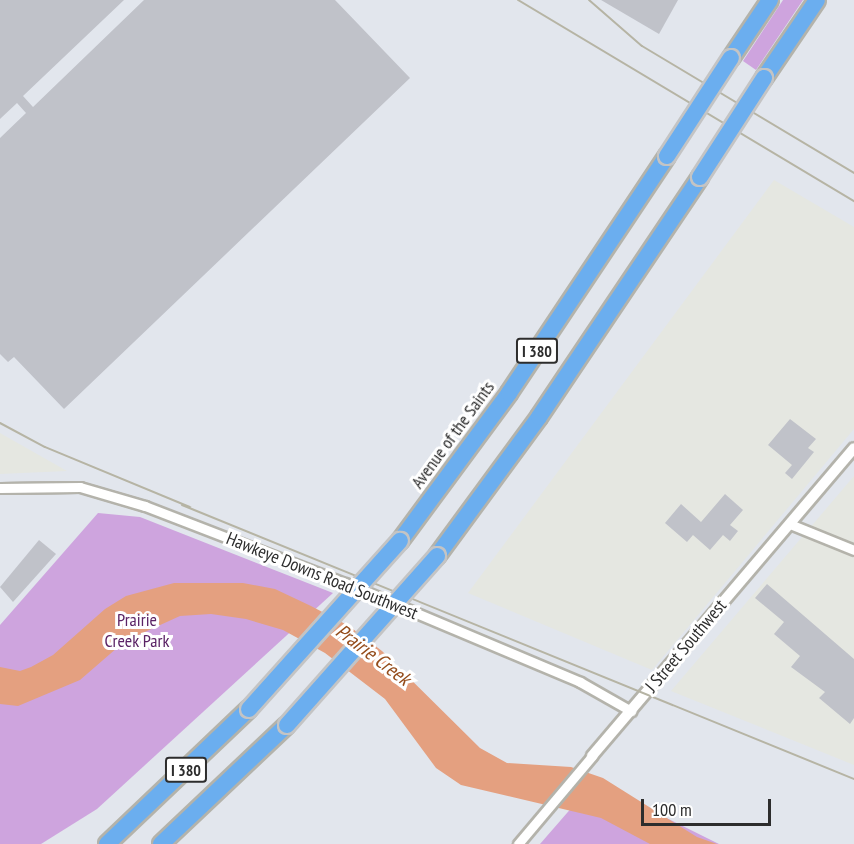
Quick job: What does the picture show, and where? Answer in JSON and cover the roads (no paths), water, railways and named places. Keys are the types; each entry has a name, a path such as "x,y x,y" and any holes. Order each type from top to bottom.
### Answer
{"highway":[{"name":"Avenue of the Saints","path":"107,844 249,709 399,541 509,393 768,0"},
{"name":"I 380","path":"162,844 287,725 437,556 539,417 817,0"},
{"path":"769,71 830,0"},
{"path":"101,844 122,830"}],"street":[{"name":"J Street Southwest","path":"518,844 854,448"},
{"name":"Hawkeye Downs Road Southwest","path":"0,488 80,487 145,506 345,583 580,681 631,711"},
{"path":"790,524 854,550"}],"water":[{"name":"Prairie Creek","path":"174,583 243,583 275,589 311,606 349,626 382,651 480,748 507,763 571,767 603,778 697,837 717,844 650,844 601,818 461,785 436,768 385,699 325,653 283,630 246,619 211,614 180,616 125,641 80,680 18,706 0,704 0,667 20,671 31,667 53,655 105,609 126,596"}],"railway":[{"path":"518,0 854,201"},
{"path":"589,0 642,46 854,173"},
{"path":"0,423 45,447 190,507"},
{"path":"182,505 854,779"}],"park label":[{"name":"Prairie Creek Park","path":"137,631"}]}
